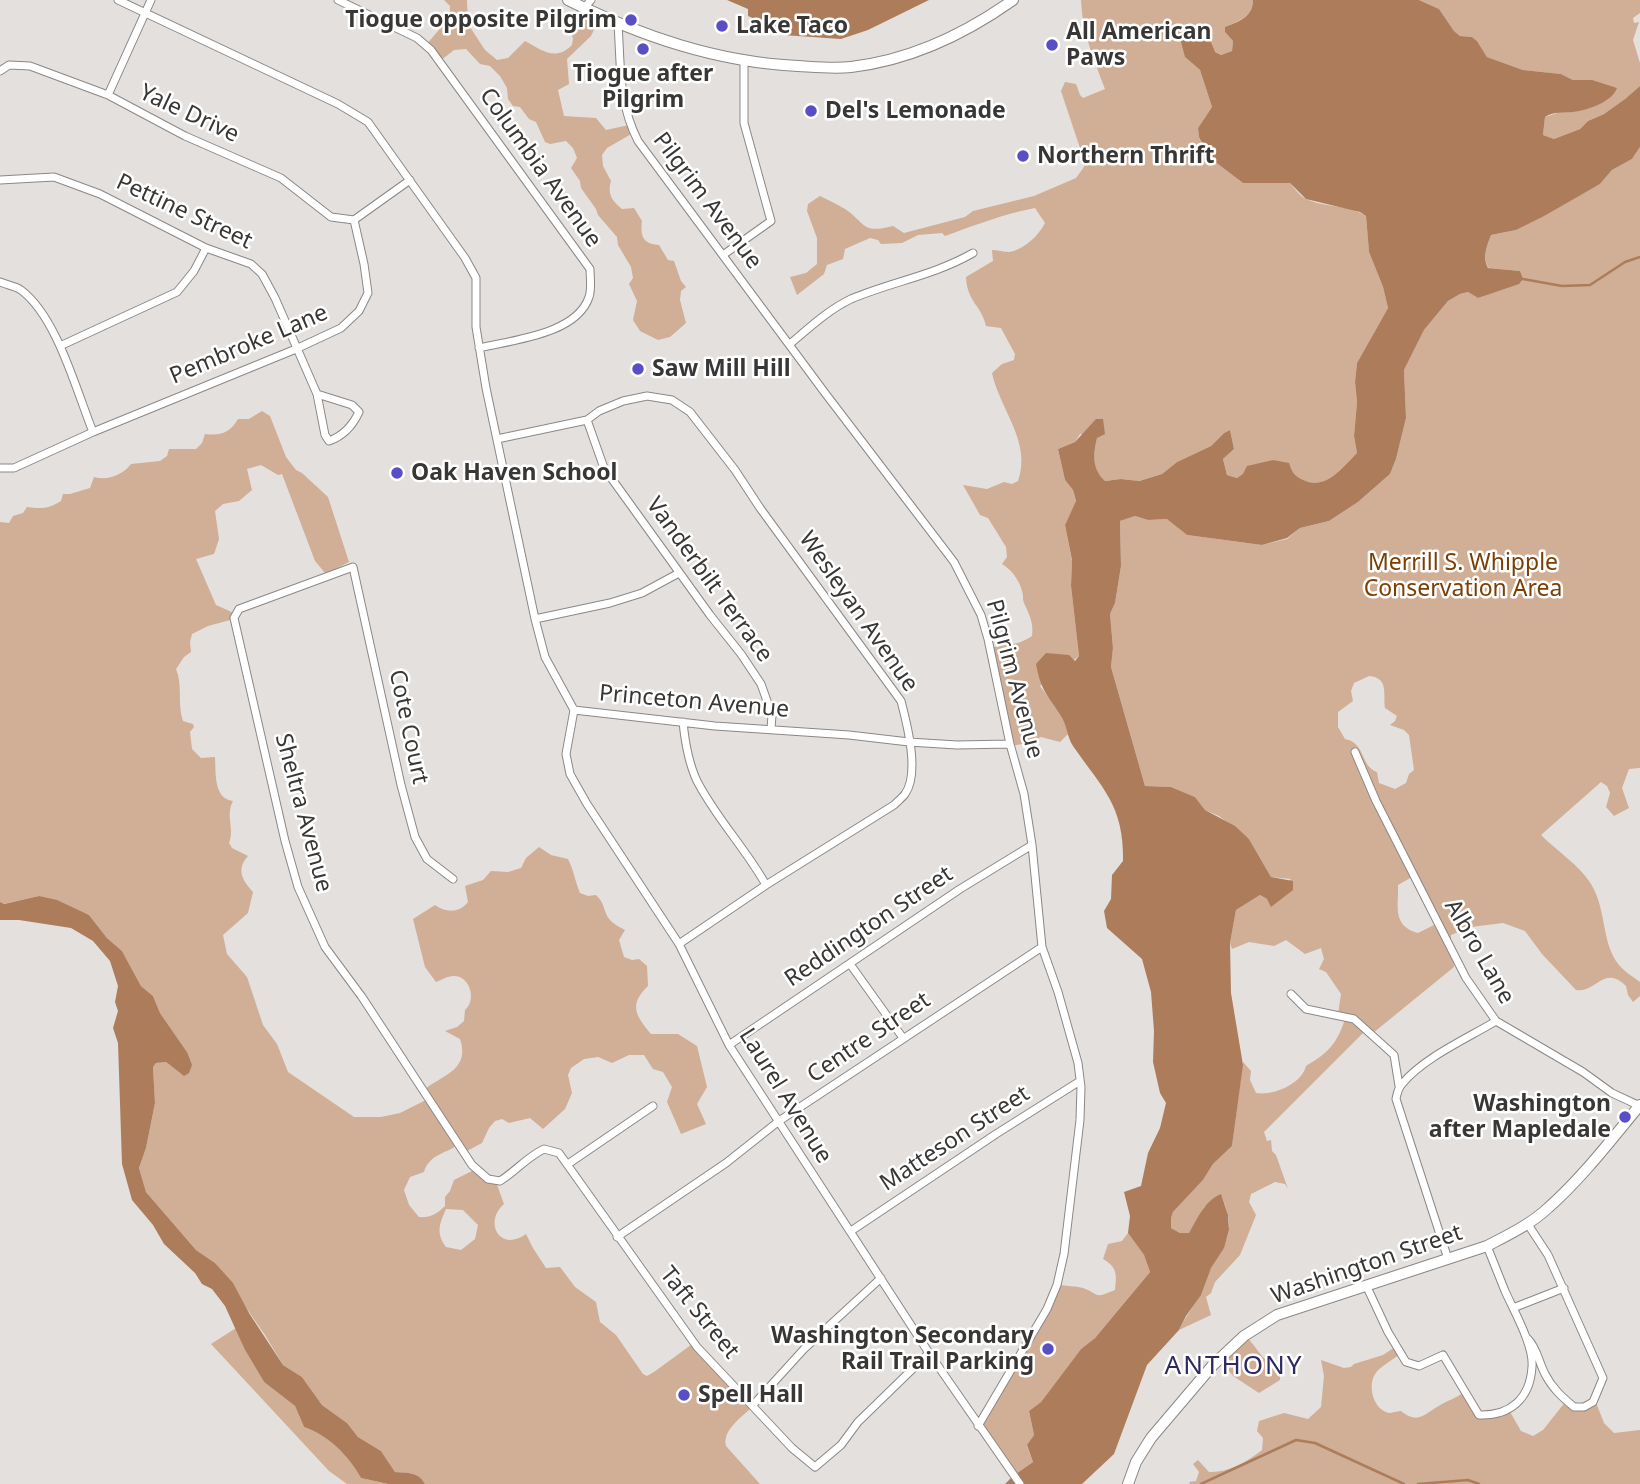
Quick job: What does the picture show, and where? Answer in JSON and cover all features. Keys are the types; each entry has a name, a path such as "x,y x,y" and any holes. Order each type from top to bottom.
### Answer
{"main road":[{"path":"568,0 587,4 618,24 692,50 744,61 824,68 866,64 904,55 964,33 1013,0"},
{"name":"Washington Street","path":"1128,1484 1136,1462 1151,1438 1213,1365 1244,1336 1278,1315 1488,1246 1547,1210 1640,1105"}],"street":[{"name":"Princeton Avenue","path":"118,0 338,104 368,122 465,258 476,278 476,327 535,619 545,657 574,710 909,742 1010,744"},
{"path":"108,95 151,0"},
{"name":"Columbia Avenue","path":"338,0 417,38 431,50 590,269 590,296 578,316 560,327 480,348"},
{"name":"Pilgrim Avenue","path":"618,24 622,89 627,119 638,141 954,562 972,593 988,639 1010,744 1024,794 1042,947 1078,1062 1080,1120 1064,1254 1057,1285 1047,1309 978,1426"},
{"path":"723,254 771,221 744,123 744,61"},
{"name":"Yale Drive","path":"0,71 9,65 30,66 108,95 185,136 281,178 331,217 354,220"},
{"name":"Pettine Street","path":"0,180 54,177 100,194 206,248 251,264 262,274 288,326 317,394 325,435 329,440 339,438 355,421 359,412 352,405 317,394"},
{"path":"354,220 410,180"},
{"name":"Pembroke Lane","path":"0,468 13,468 341,328 359,311 368,293 354,220"},
{"path":"60,346 177,292 194,271 206,248"},
{"path":"790,344 815,322 849,300 920,276 973,253"},
{"path":"0,282 19,289 37,306 60,346 93,432"},
{"name":"Wesleyan Avenue","path":"497,439 587,420 599,411 623,401 647,396 672,400 690,412 735,470 901,701 912,771 907,792 894,806 766,885 679,944"},
{"name":"Vanderbilt Terrace","path":"587,420 604,468 761,684 772,715 771,729"},
{"name":"Sheltra Avenue","path":"353,567 239,609 234,618 298,887 325,947 362,997 472,1165 488,1179 500,1181 530,1156 544,1149"},
{"name":"Cote Court","path":"353,567 415,837 427,859 453,879"},
{"path":"535,619 610,603 642,593 679,573"},
{"name":"Laurel Avenue","path":"574,710 566,754 570,774 611,842 679,944 729,1045 810,1173 978,1426 1020,1484"},
{"path":"683,722 686,749 697,780 766,885"},
{"name":"Albro Lane","path":"1355,752 1376,800 1466,978 1496,1021 1583,1072 1612,1093 1640,1105"},
{"name":"Reddington Street","path":"729,1045 960,889 1032,845"},
{"name":"Centre Street","path":"617,1237 726,1163 779,1121 1042,947"},
{"path":"850,964 902,1038"},
{"path":"1291,994 1306,1009 1354,1019 1394,1055 1399,1086 1396,1099 1402,1124 1448,1259"},
{"path":"1399,1086 1445,1050 1496,1021"},
{"name":"Matteson Street","path":"851,1231 996,1134 1080,1082"},
{"path":"568,1164 653,1106"},
{"name":"Taft Street","path":"544,1149 559,1153 568,1164 697,1347 792,1448 815,1467 841,1445 858,1422 929,1353"},
{"path":"1525,1336 1532,1343 1552,1388 1574,1407 1584,1407 1593,1402 1603,1378 1548,1255 1527,1223"},
{"path":"1366,1285 1388,1332 1406,1362 1419,1366 1443,1355 1479,1415 1495,1415 1511,1409 1526,1393 1533,1366 1525,1336 1488,1246"},
{"path":"753,1405 804,1349 881,1278"},
{"path":"1513,1308 1564,1288"}],"green space":[{"path":"444,0 467,0 468,24 485,50 497,60 508,58 525,41 548,53 560,53 572,45 569,25 579,7 600,17 591,36 567,59 569,84 558,90 564,116 596,118 606,130 629,125 633,133 607,148 602,155 603,166 611,181 610,193 613,200 622,209 634,208 642,221 644,238 649,243 659,245 668,260 674,261 686,287 681,291 680,300 686,323 670,337 658,340 640,331 633,320 637,301 629,284 633,278 631,267 618,245 617,237 598,215 571,168 577,158 573,148 566,141 550,144 545,142 536,122 529,119 520,107 513,106 508,99 507,88 500,76 490,66 480,64 466,49 454,50 440,61 426,45 450,17 450,6"},
{"path":"1081,0 1253,0 1248,14 1225,27 1225,32 1233,41 1232,51 1221,55 1215,52 1185,57 1200,70 1212,107 1198,128 1199,137 1210,158 1243,183 1290,183 1306,199 1366,216 1369,252 1388,308 1357,363 1354,436 1357,453 1337,473 1322,482 1306,482 1273,460 1237,478 1227,475 1223,459 1234,449 1230,430 1211,446 1177,462 1162,474 1138,481 1104,481 1097,471 1095,461 1097,438 1080,434 1075,442 1058,449 1065,480 1073,490 1076,502 1065,525 1072,561 1071,586 1079,656 1040,686 1064,719 1068,734 1060,742 1041,737 1011,746 990,648 1016,643 1032,636 1032,623 1019,583 1012,572 1002,564 1007,557 1006,547 988,518 980,515 963,485 987,489 1004,482 1012,484 1018,481 1021,453 1018,439 992,373 1002,364 1014,360 1015,354 1001,328 986,326 969,292 966,277 993,261 992,250 1009,252 1020,248 1035,237 1045,223 1035,208 945,236 942,233 918,235 902,243 881,244 870,238 845,249 843,259 827,265 824,274 797,295 790,277 806,273 817,264 817,238 807,211 808,204 820,196 845,209 865,226 875,229 893,226 904,233 965,217 973,211 1034,196 1076,178 1084,167 1083,157 1061,91 1065,82 1076,84 1083,98 1105,89 1086,35"},
{"path":"1419,0 1640,0 1640,13 1633,18 1634,23 1639,22 1633,40 1640,63 1640,86 1580,129 1554,139 1543,135 1545,117 1563,111 1572,112 1592,80 1573,80 1561,74 1523,70 1487,57 1472,37 1460,36 1454,31 1439,9"},
{"name":"Merrill S. Whipple Conservation Area","path":"1640,147 1640,768 1629,769 1622,788 1629,808 1614,816 1606,807 1610,793 1607,786 1601,782 1541,835 1574,864 1591,884 1600,905 1609,947 1621,967 1640,982 1640,996 1633,1002 1626,986 1611,978 1589,988 1576,990 1542,954 1525,931 1503,923 1471,927 1451,935 1451,941 1448,943 1453,954 1454,967 1373,1033 1365,1031 1264,1132 1267,1141 1271,1140 1272,1151 1276,1155 1288,1189 1285,1184 1275,1182 1251,1194 1249,1202 1256,1215 1240,1255 1215,1282 1211,1293 1206,1297 1211,1315 1179,1330 1201,1293 1226,1240 1229,1225 1221,1195 1204,1207 1189,1234 1171,1228 1171,1218 1173,1212 1203,1180 1213,1164 1232,1146 1243,1062 1251,1071 1250,1080 1256,1093 1278,1091 1293,1083 1306,1066 1331,1047 1345,1019 1338,1014 1341,994 1326,972 1319,969 1324,959 1321,948 1305,954 1286,940 1274,946 1249,942 1232,949 1230,943 1236,910 1260,895 1267,899 1291,879 1271,877 1249,839 1219,816 1205,810 1195,797 1171,787 1145,786 1111,667 1113,648 1110,614 1115,603 1121,566 1120,521 1135,516 1148,520 1168,519 1187,535 1262,545 1287,539 1300,528 1329,521 1358,502 1390,474 1396,459 1406,418 1404,370 1424,330 1448,301 1468,292 1478,298 1491,293 1520,271 1489,268 1486,256 1491,235 1516,230 1600,184 1612,170 1632,159","holes":["1369,676 1380,680 1385,708 1397,716 1390,725 1409,735 1414,770 1409,774 1406,783 1395,789 1379,783 1377,772 1368,765 1356,745 1345,739 1338,727 1338,712 1353,701 1351,691 1354,683","1412,877 1436,924 1418,933 1409,930 1398,914 1398,885"]},
{"path":"262,411 270,416 286,457 296,470 328,497 349,562 326,574 315,561 282,474 278,475 261,465 247,469 252,490 239,501 223,504 215,511 219,539 214,554 196,559 216,605 236,614 234,619 208,626 192,634 191,652 176,669 183,721 193,724 194,727 190,732 192,749 201,758 215,757 219,790 227,799 233,801 229,843 232,848 248,856 241,870 253,892 248,913 223,935 227,954 247,977 263,1025 277,1044 288,1072 354,1117 381,1117 400,1113 428,1099 425,1089 459,1064 462,1057 460,1039 445,1031 464,1021 465,1010 471,1000 470,989 464,979 451,976 436,982 425,967 413,919 435,905 448,910 461,908 468,902 465,886 483,880 491,871 508,872 521,868 526,858 539,847 551,855 568,859 580,893 596,895 611,921 625,930 619,940 624,957 639,959 647,966 648,986 636,1004 641,1021 651,1034 678,1034 697,1046 707,1087 697,1104 706,1124 681,1134 667,1102 672,1087 663,1072 653,1069 644,1055 629,1055 612,1063 598,1057 584,1059 571,1068 568,1075 572,1093 565,1109 543,1129 530,1118 509,1123 502,1119 495,1121 482,1143 465,1152 458,1145 438,1156 429,1162 424,1172 410,1177 404,1190 409,1205 419,1217 427,1217 445,1206 445,1197 454,1180 474,1170 496,1182 504,1204 495,1219 497,1233 509,1240 526,1234 546,1268 560,1267 575,1287 596,1302 600,1322 616,1335 643,1374 647,1376 654,1372 695,1342 753,1406 730,1429 726,1446 760,1484 425,1484 416,1475 395,1472 381,1451 358,1437 347,1423 322,1405 302,1377 283,1365 215,1263 196,1250 146,1192 139,1168 155,1103 153,1067 156,1063 166,1062 183,1075 187,1052 160,1013 153,996 141,986 122,951 107,938 89,915 39,896 3,904 0,902 0,522 9,523 13,516 23,513 27,507 49,507 61,501 63,494 90,488 94,477 109,478 124,471 131,464 160,461 167,456 169,449 196,449 205,434 224,432 232,428 238,419 249,419","holes":["446,1209 463,1210 478,1225 475,1239 461,1250 446,1247 440,1229"]},
{"path":"1128,1233 1144,1255 1150,1272 1095,1338 1081,1349 1041,1402 1029,1411 1034,1435 1027,1446 1033,1462 1013,1476 980,1428 1059,1285 1083,1288 1098,1295 1115,1290 1115,1272 1103,1259 1108,1244 1122,1241"},
{"path":"236,1328 245,1350 264,1382 295,1406 304,1427 337,1447 361,1478 388,1484 347,1484 329,1471 211,1344"},
{"path":"1246,1336 1265,1360 1280,1371 1280,1380 1259,1393 1233,1376 1221,1361"},
{"path":"1395,1347 1400,1354 1379,1370 1372,1381 1376,1404 1384,1411 1401,1411 1418,1417 1463,1393 1480,1415 1509,1410 1521,1431 1533,1436 1543,1430 1566,1401 1581,1404 1593,1395 1604,1423 1614,1433 1640,1430 1640,1484 1190,1484 1189,1482 1196,1481 1199,1472 1193,1464 1198,1460 1209,1472 1223,1471 1250,1459 1262,1450 1263,1438 1257,1431 1259,1421 1284,1413 1308,1419 1321,1407 1324,1376 1321,1360 1344,1368 1351,1367 1383,1355"}],"shaded area":[{"path":"727,0 929,0 868,30 841,39 783,35 772,26 748,16 748,9"},
{"path":"1253,0 1419,0 1439,9 1454,31 1460,36 1472,37 1487,57 1523,70 1561,74 1573,80 1592,80 1617,88 1605,101 1592,107 1545,117 1543,135 1554,139 1580,129 1640,86 1640,147 1632,159 1612,170 1600,184 1516,230 1491,235 1485,256 1488,268 1520,271 1523,279 1519,284 1478,298 1468,292 1460,294 1448,301 1424,330 1404,370 1406,418 1396,459 1390,474 1358,502 1329,521 1300,528 1287,538 1262,545 1187,535 1167,519 1148,520 1135,516 1120,521 1121,566 1115,603 1110,614 1113,648 1111,667 1145,786 1171,787 1195,797 1205,810 1235,826 1249,839 1271,877 1293,881 1293,890 1271,907 1267,899 1260,895 1236,910 1230,943 1231,993 1243,1065 1232,1146 1213,1164 1203,1180 1173,1212 1171,1218 1171,1228 1180,1233 1189,1233 1206,1205 1221,1194 1228,1215 1229,1230 1224,1248 1211,1268 1201,1295 1179,1330 1147,1365 1114,1454 1082,1484 1005,1484 1033,1462 1027,1445 1034,1435 1029,1411 1041,1402 1081,1349 1095,1338 1150,1272 1144,1255 1128,1233 1130,1216 1124,1192 1141,1186 1148,1153 1160,1128 1166,1103 1160,1093 1153,1062 1151,992 1142,959 1107,928 1104,911 1111,899 1112,875 1123,861 1120,825 1109,798 1071,742 1063,720 1042,687 1036,664 1046,653 1069,655 1075,661 1079,656 1071,586 1072,560 1065,525 1076,501 1073,490 1065,480 1058,449 1075,442 1096,419 1103,419 1105,434 1097,438 1095,450 1098,472 1105,481 1139,481 1162,474 1177,462 1211,446 1230,430 1234,449 1223,459 1227,475 1237,478 1247,466 1273,460 1289,463 1297,477 1303,480 1319,483 1333,476 1357,453 1354,436 1357,363 1388,308 1369,252 1366,216 1360,212 1306,199 1290,183 1243,183 1210,158 1199,137 1198,128 1212,107 1200,70 1185,57 1180,38 1200,28 1206,30 1215,52 1221,55 1232,51 1233,41 1225,32 1225,27 1248,15"},
{"path":"39,896 57,900 89,915 107,938 122,951 141,986 153,996 160,1013 187,1052 192,1065 189,1073 184,1076 166,1062 156,1063 153,1067 155,1103 139,1168 146,1192 196,1250 215,1263 233,1283 283,1365 302,1377 322,1405 347,1423 358,1437 381,1451 395,1472 416,1475 425,1484 388,1484 361,1478 337,1447 304,1427 295,1406 264,1382 245,1350 225,1306 212,1289 202,1284 195,1273 164,1244 153,1225 132,1200 122,1164 118,1043 113,1028 118,1011 115,1002 118,986 110,961 93,941 71,928 19,920 0,920 0,902 4,904"}],"waterway":[{"path":"1523,279 1562,286 1590,285 1625,262 1640,257"},
{"path":"1201,1484 1296,1440 1315,1443 1404,1484"},
{"path":"1418,1484 1468,1480 1479,1484"}],"place":[{"name":"Tiogue opposite Pilgrim","path":"631,20"},
{"name":"Lake Taco","path":"722,26"},
{"name":"All American Paws","path":"1052,45"},
{"name":"Tiogue after Pilgrim","path":"643,49"},
{"name":"Del's Lemonade","path":"811,111"},
{"name":"Northern Thrift","path":"1023,156"},
{"name":"Saw Mill Hill","path":"638,369"},
{"name":"Oak Haven School","path":"397,473"},
{"name":"Washington after Mapledale","path":"1625,1117"},
{"name":"Washington Secondary Rail Trail Parking","path":"1048,1349"},
{"name":"Spell Hall","path":"684,1395"}],"district":[{"name":"ANTHONY","path":"1234,1367"}]}
